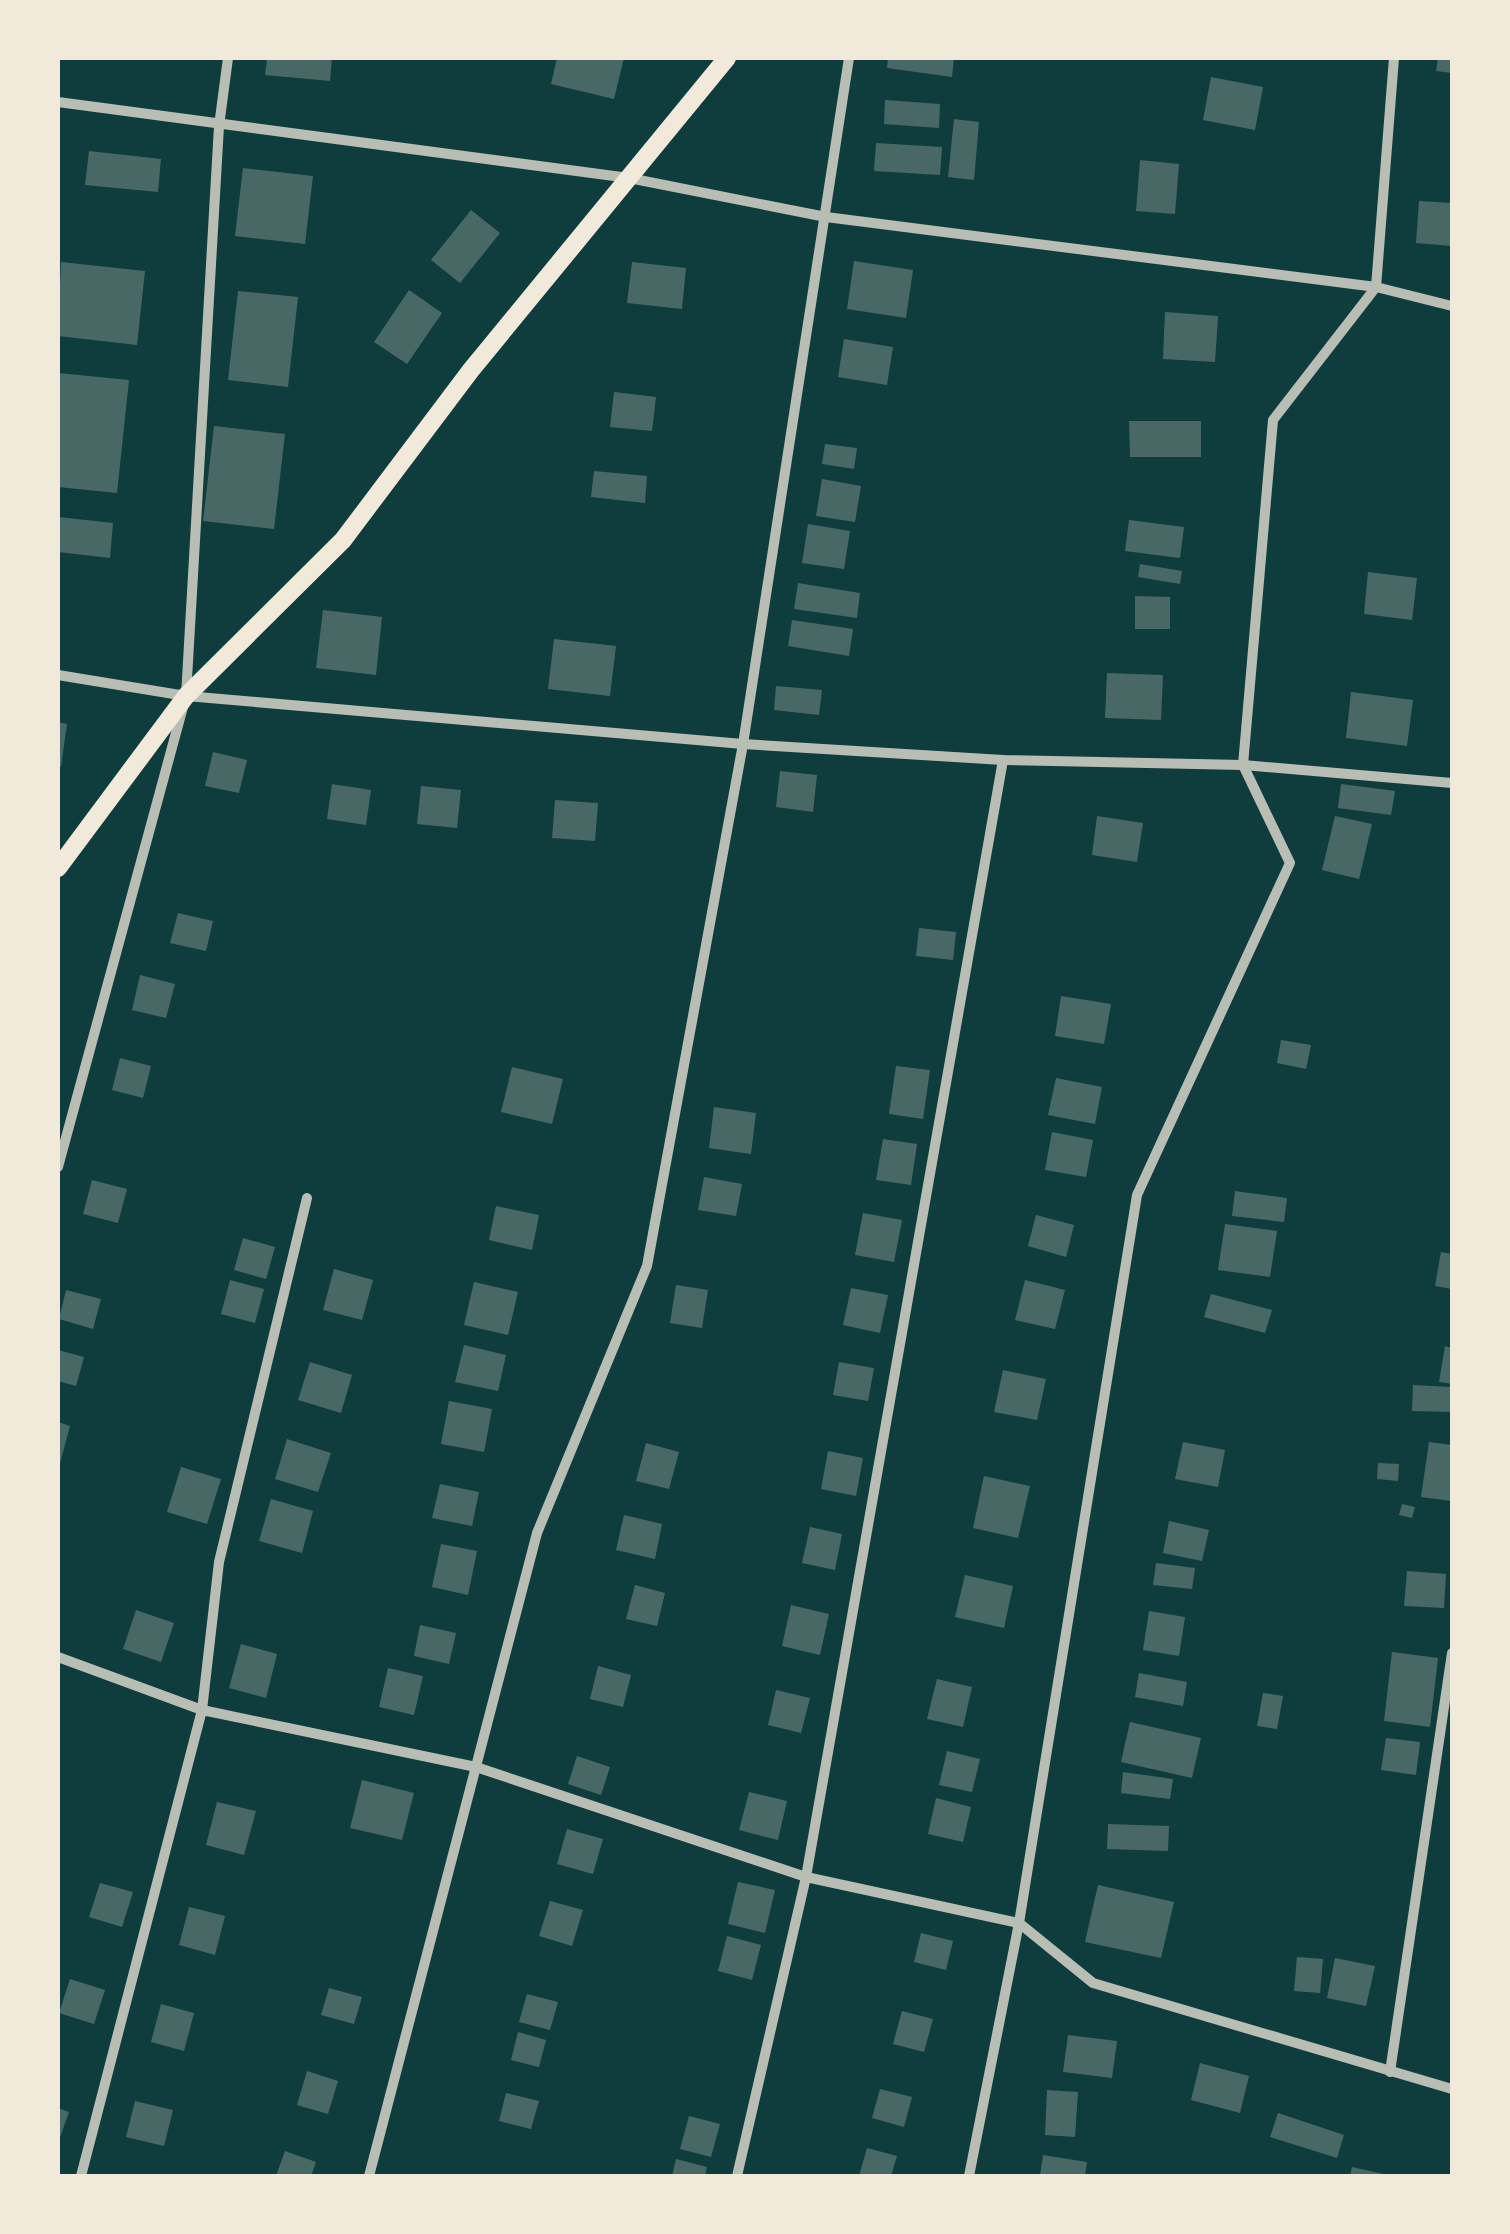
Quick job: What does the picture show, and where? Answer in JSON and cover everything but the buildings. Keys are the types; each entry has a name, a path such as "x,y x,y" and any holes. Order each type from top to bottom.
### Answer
{"main road":[{"path":"58,868 186,696 342,540 472,370 727,58"}],"street":[{"path":"58,1167 186,696 219,126 228,58"},
{"path":"369,2176 537,1533 647,1266 744,744 849,58"},
{"path":"969,2176 1018,1923 1137,1195 1290,863 1244,765 1273,420 1376,286 1394,58"},
{"path":"58,102 629,178 826,217 1376,286 1452,306"},
{"path":"58,674 186,696 744,744 1003,760 1244,765 1452,783"},
{"path":"738,2176 806,1876 1003,760"},
{"path":"82,2176 202,1710 219,1562 307,1198"},
{"path":"1390,2072 1452,1653"},
{"path":"58,1657 202,1710 476,1767 806,1876 1018,1923 1093,1983 1452,2089"}]}
